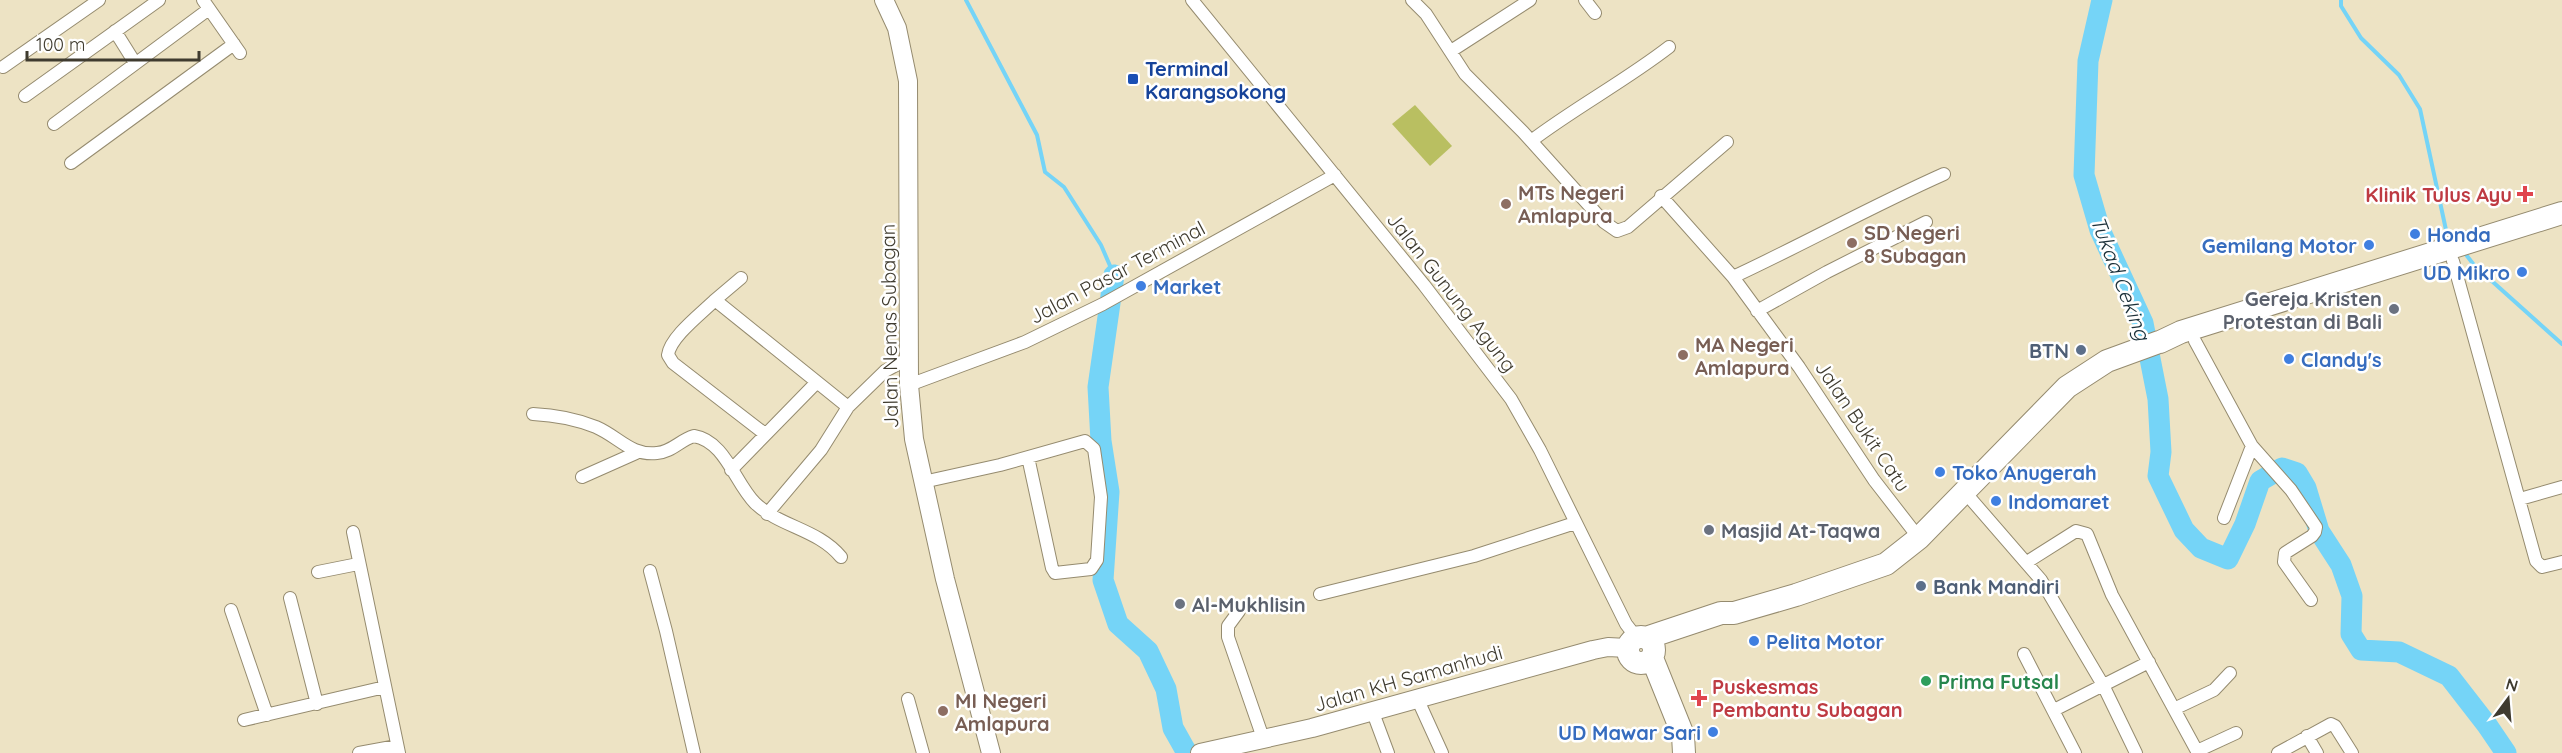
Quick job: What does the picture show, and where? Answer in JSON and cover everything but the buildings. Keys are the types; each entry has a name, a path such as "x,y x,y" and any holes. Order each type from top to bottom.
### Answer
{"highway":[{"path":"2453,256 2181,332 2160,342 2195,341 2382,281 2453,256 2562,213"},
{"path":"2483,244 2562,226"},
{"path":"1682,753 1683,735 1642,649 1726,621 1734,613 1870,572 1900,555 2067,387 2093,368 2128,352 2159,342"}],"main road":[{"name":"Jalan Nenas Subagan","path":"884,0 897,28 908,81 909,385 914,439 945,579 991,753"},
{"name":"Jalan KH Samanhudi","path":"1208,751 1312,728 1593,650 1608,647 1642,649"}],"street":[{"path":"3,67 99,0"},
{"path":"25,96 159,0"},
{"name":"Jalan Gunung Agung","path":"1192,0 1424,285 1510,399 1540,450 1626,624 1642,649"},
{"path":"1451,51 1530,0"},
{"path":"1585,0 1595,14"},
{"path":"1418,2 1465,74 1531,141 1605,222 1617,231 1628,226 1727,142"},
{"path":"54,124 135,63 206,4 237,48 71,163"},
{"path":"115,31 135,63"},
{"path":"1531,141 1643,67 1669,47"},
{"path":"1733,277 1800,246 1872,207 1944,174"},
{"name":"Jalan Pasar Terminal","path":"909,385 1025,342 1103,304 1335,175"},
{"name":"Jalan Bukit Catu","path":"1661,196 1733,277 1799,367 1874,480 1919,538"},
{"path":"1757,311 1827,272 1926,222"},
{"path":"2453,256 2497,425 2538,563 2542,567 2562,562"},
{"path":"741,278 675,339 670,345 668,355 674,363 765,434"},
{"path":"716,300 848,407"},
{"path":"2195,341 2252,446 2291,490 2312,521 2315,532 2285,553 2284,562 2311,600"},
{"path":"767,514 821,450 848,407 885,372 909,358"},
{"path":"731,470 817,382"},
{"path":"533,414 570,419 595,427 613,435 636,453"},
{"path":"582,477 636,453 670,451 690,437 700,437 713,443 752,500 767,514 823,540 841,557"},
{"path":"923,482 1085,441 1094,449 1101,497 1096,560 1095,566 1091,569 1062,574 1055,573 1052,568 1028,457"},
{"path":"2224,518 2252,446"},
{"path":"2520,499 2562,487"},
{"path":"1963,490 2028,562 2052,596 2103,685 2136,753"},
{"path":"1320,594 1474,556 1575,523"},
{"path":"2028,562 2076,531 2087,534 2112,595 2176,708 2198,752 2236,733"},
{"path":"353,532 398,749 359,753"},
{"path":"318,572 358,564"},
{"path":"650,571 694,753"},
{"path":"290,598 318,704"},
{"path":"231,610 267,715"},
{"path":"1239,610 1228,626 1228,638 1263,738"},
{"path":"2024,654 2075,753"},
{"path":"2054,710 2149,662"},
{"path":"2176,708 2214,690 2230,674"},
{"path":"244,720 385,687"},
{"path":"1417,698 1442,753"},
{"path":"908,699 923,753"},
{"path":"1372,710 1388,753"},
{"path":"2278,753 2326,725 2333,724 2352,753"},
{"path":"2307,736 2316,753"}],"green space":[{"path":"1415,105 1452,146 1430,166 1392,124"}],"waterway":[{"path":"966,0 1037,135 1045,172 1064,187 1101,245 1114,275"},
{"name":"Tukad Ceking","path":"2102,0 2088,61 2084,175 2100,230 2143,323 2158,399 2161,452 2158,476 2184,530 2201,548 2228,559 2245,524 2260,481 2282,468 2297,473 2306,488 2319,531 2341,565 2352,596 2351,634 2361,650 2399,652 2449,676 2506,753"},
{"path":"2341,0 2341,6 2361,38 2399,75 2420,109 2446,230 2453,239"},
{"path":"2464,252 2474,265 2562,344"},
{"path":"1114,275 1098,387 1101,441 1109,492 1103,580 1118,624 1148,651 1166,689 1173,728 1187,753"}],"place":[{"name":"Terminal Karangsokong","path":"1133,79"},
{"name":"Klinik Tulus Ayu","path":"2525,194"},
{"name":"MTs Negeri Amlapura","path":"1506,204"},
{"name":"Honda","path":"2415,234"},
{"name":"SD Negeri 8 Subagan","path":"1852,243"},
{"name":"Gemilang Motor","path":"2369,245"},
{"name":"UD Mikro","path":"2522,272"},
{"name":"Market","path":"1141,286"},
{"name":"Gereja Kristen Protestan di Bali","path":"2394,309"},
{"name":"BTN","path":"2081,350"},
{"name":"MA Negeri Amlapura","path":"1683,355"},
{"name":"Clandy's","path":"2289,359"},
{"name":"Toko Anugerah","path":"1940,472"},
{"name":"Indomaret","path":"1996,501"},
{"name":"Masjid At-Taqwa","path":"1709,530"},
{"name":"Bank Mandiri","path":"1921,586"},
{"name":"Al-Mukhlisin","path":"1180,604"},
{"name":"Pelita Motor","path":"1754,641"},
{"name":"Prima Futsal","path":"1926,681"},
{"name":"Puskesmas Pembantu Subagan","path":"1699,698"},
{"name":"MI Negeri Amlapura","path":"943,711"},
{"name":"UD Mawar Sari","path":"1713,732"}]}
